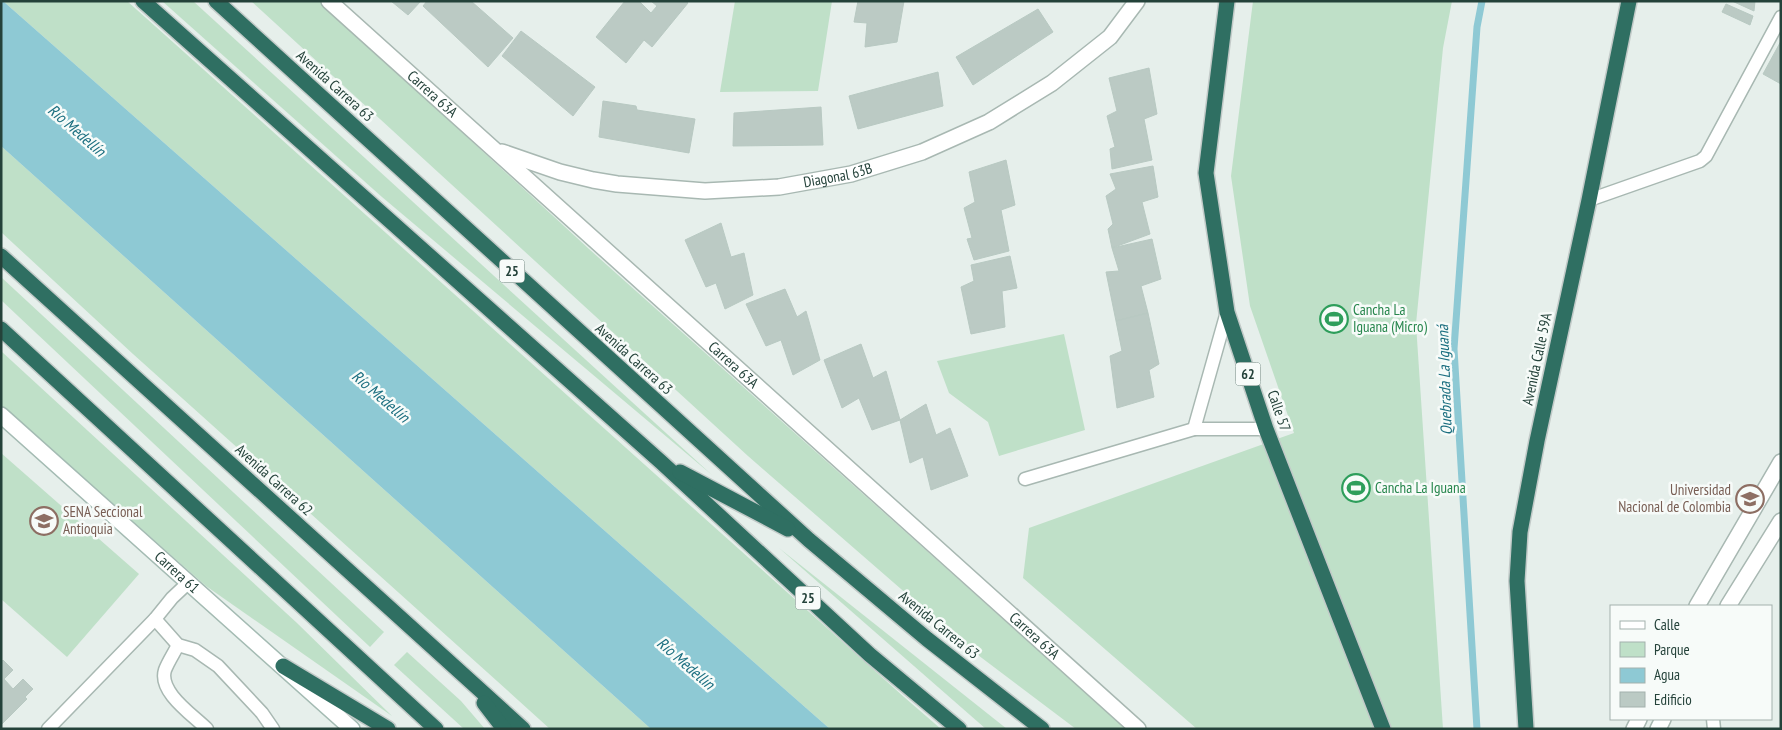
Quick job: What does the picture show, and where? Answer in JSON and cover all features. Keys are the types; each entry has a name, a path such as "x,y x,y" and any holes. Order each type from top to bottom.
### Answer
{"highway":[{"name":"25","path":"143,1 661,462 870,655 959,729"},
{"name":"Avenida Carrera 63","path":"216,1 809,540 927,639 1042,729"},
{"name":"Calle 57","path":"1227,1 1206,174 1227,312 1266,429 1383,729"},
{"name":"Avenida Calle 59A","path":"1526,729 1518,590 1520,532 1536,441 1589,200 1629,1"},
{"name":"Avenida Carrera 62","path":"1,256 523,729"},
{"path":"1,329 436,729"},
{"path":"661,462 809,540"},
{"path":"284,666 388,729"},
{"path":"462,674 504,729"}],"street":[{"name":"Carrera 63A","path":"329,1 1138,729"},
{"name":"Diagonal 63B","path":"491,147 560,172 593,180 617,184 706,191 779,187 851,174 922,152 989,122 1052,83 1110,37 1137,1"},
{"name":"Carrera 61","path":"1,415 284,666 352,729"},
{"path":"1698,605 1781,462"},
{"path":"1729,605 1781,521"}],"lane":[{"path":"1589,200 1700,161 1706,156 1780,19"},
{"path":"1194,429 1227,312"},
{"path":"1025,479 1194,429 1266,429"},
{"path":"48,729 155,620 172,598 189,582"},
{"path":"155,620 178,645 195,650 218,666 262,713 273,729"},
{"path":"178,645 164,671 164,682 169,693 207,729"}],"green space":[{"path":"3,1 127,1 941,729 830,729"},
{"path":"162,1 193,1 712,475 382,197"},
{"path":"251,1 319,1 589,249 1126,729 1076,729 970,649 748,456"},
{"path":"735,1 832,1 818,91 720,92"},
{"path":"1253,1 1452,1 1443,48 1416,324 1443,729 1197,729 1023,578 1029,528 1294,433 1250,306 1231,176"},
{"path":"1,146 651,729 550,729 133,354 1,232"},
{"path":"1,277 384,632 370,647 1,300"},
{"path":"1064,334 1085,430 999,456 988,422 949,393 937,361"},
{"path":"1,351 297,623 392,716 206,586 1,405"},
{"path":"1,453 139,574 67,657 1,599"},
{"path":"779,548 1007,729 986,729"},
{"path":"407,652 461,701 485,729 464,729 394,665"}],"water":[{"name":"Río Medellín","path":"1,1 830,729 651,729 1,146"}],"building":[{"path":"391,1 421,1 408,15"},
{"path":"427,1 471,1 513,38 488,67 423,6"},
{"path":"625,1 639,1 651,13 657,6 651,1 686,1 688,3 652,47 644,40 626,63 596,37"},
{"path":"858,1 904,1 897,42 865,47 867,23 854,22"},
{"path":"1732,1 1755,1 1754,11"},
{"path":"1726,4 1753,16 1750,25 1722,12"},
{"path":"1038,9 1053,32 973,85 956,57"},
{"path":"521,31 595,87 573,116 502,56"},
{"path":"1781,41 1781,84 1763,74"},
{"path":"1149,68 1157,114 1144,119 1152,160 1112,169 1110,149 1115,147 1107,116 1117,111 1109,78"},
{"path":"938,72 943,106 858,129 849,96"},
{"path":"603,101 636,106 637,110 695,119 689,153 599,137"},
{"path":"821,107 823,145 733,146 734,113"},
{"path":"1006,160 1015,205 1001,210 1009,251 974,260 967,239 972,238 964,208 975,202 969,172"},
{"path":"1153,166 1158,197 1142,202 1150,234 1112,248 1108,229 1113,224 1106,196 1116,189 1110,174"},
{"path":"721,223 731,257 744,253 753,295 725,309 716,283 706,287 685,240"},
{"path":"1152,239 1161,279 1141,286 1148,313 1116,321 1106,272 1119,271 1112,248"},
{"path":"1010,256 1017,288 1002,291 1005,327 971,334 961,287 974,281 971,265"},
{"path":"785,289 797,317 806,311 820,360 793,375 781,340 766,346 746,304"},
{"path":"1148,313 1159,364 1149,370 1154,397 1117,408 1110,356 1122,351 1116,321"},
{"path":"861,344 873,378 886,371 900,420 872,430 859,398 842,408 824,360"},
{"path":"926,404 936,435 950,428 968,476 931,490 923,457 910,463 900,420"},
{"path":"3,660 13,670 4,679 13,689 23,679 33,689 25,697 27,699 1,725 1,662"}],"waterway":[{"name":"Quebrada La Iguaná","path":"1477,729 1454,349 1477,27 1482,1"}],"place":[{"name":"Cancha La Iguana (Micro)","path":"1334,319"},
{"name":"Cancha La Iguana","path":"1356,488"},
{"name":"Universidad Nacional de Colombia","path":"1750,499"},
{"name":"SENA Seccional Antioquia","path":"44,521"}]}
